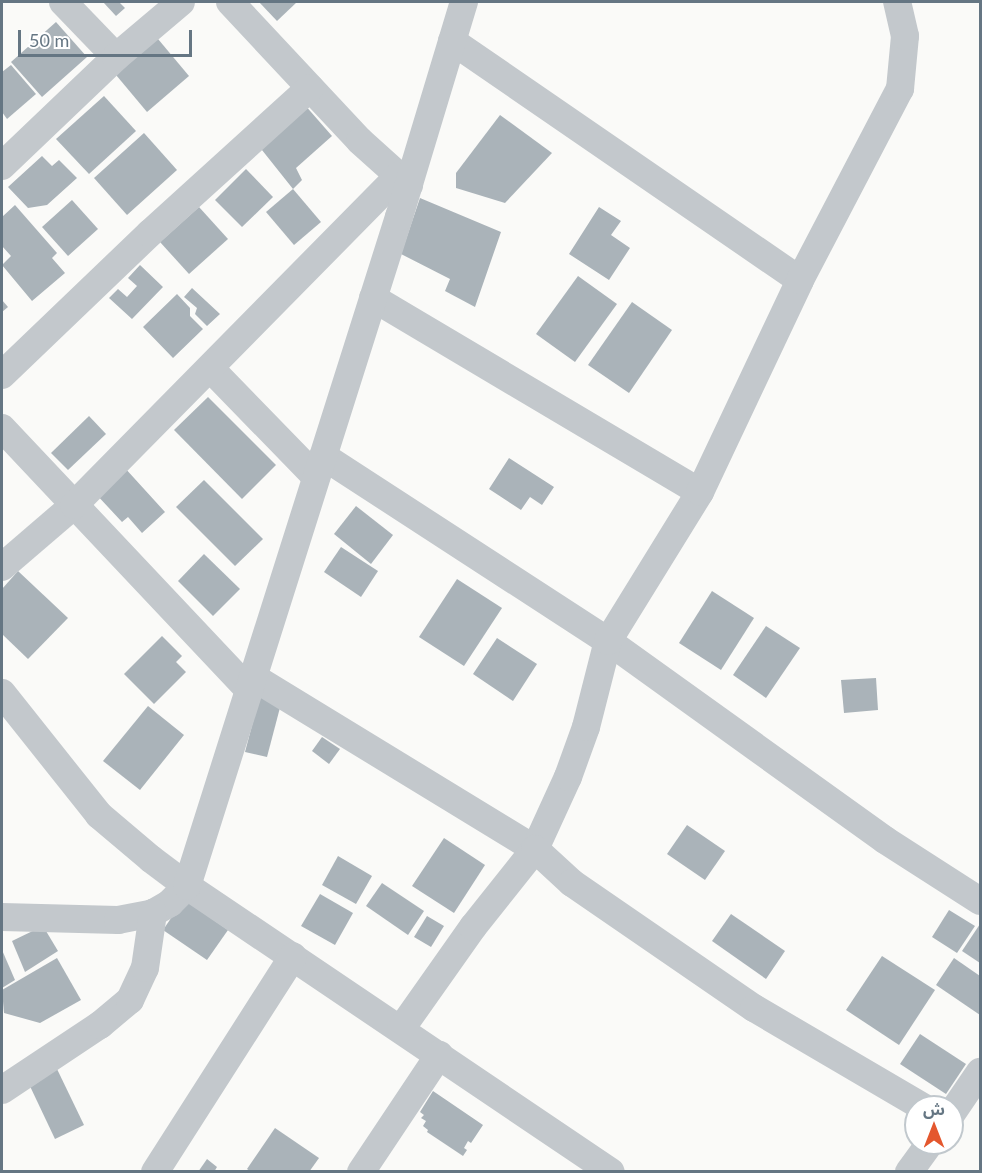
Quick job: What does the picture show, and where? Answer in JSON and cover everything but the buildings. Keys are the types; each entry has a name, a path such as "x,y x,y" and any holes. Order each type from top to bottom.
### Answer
{"street":[{"path":"63,2 116,57"},
{"path":"2,166 116,57 182,2"},
{"path":"230,2 310,88 404,180"},
{"path":"2,917 118,920 153,913 170,903 186,886 373,298 404,180 464,2"},
{"path":"401,1029 472,927 535,849 572,767 586,727 608,641 700,492 800,280 900,89 905,36 897,2"},
{"path":"452,41 800,280"},
{"path":"2,375 150,233 310,88"},
{"path":"2,567 74,505 210,368 404,180"},
{"path":"373,298 700,492"},
{"path":"210,368 320,466 608,641 885,840 981,902"},
{"path":"2,428 74,505 251,684 535,849 573,883 754,1008 904,1096"},
{"path":"2,693 99,815 186,886 439,1055 575,1162 611,1172"},
{"path":"2,1090 100,1025 130,1000 145,968 153,913"},
{"path":"155,1172 293,956"},
{"path":"360,1172 439,1055"},
{"path":"964,1096 981,1072"},
{"path":"909,1172 921,1155"}]}
